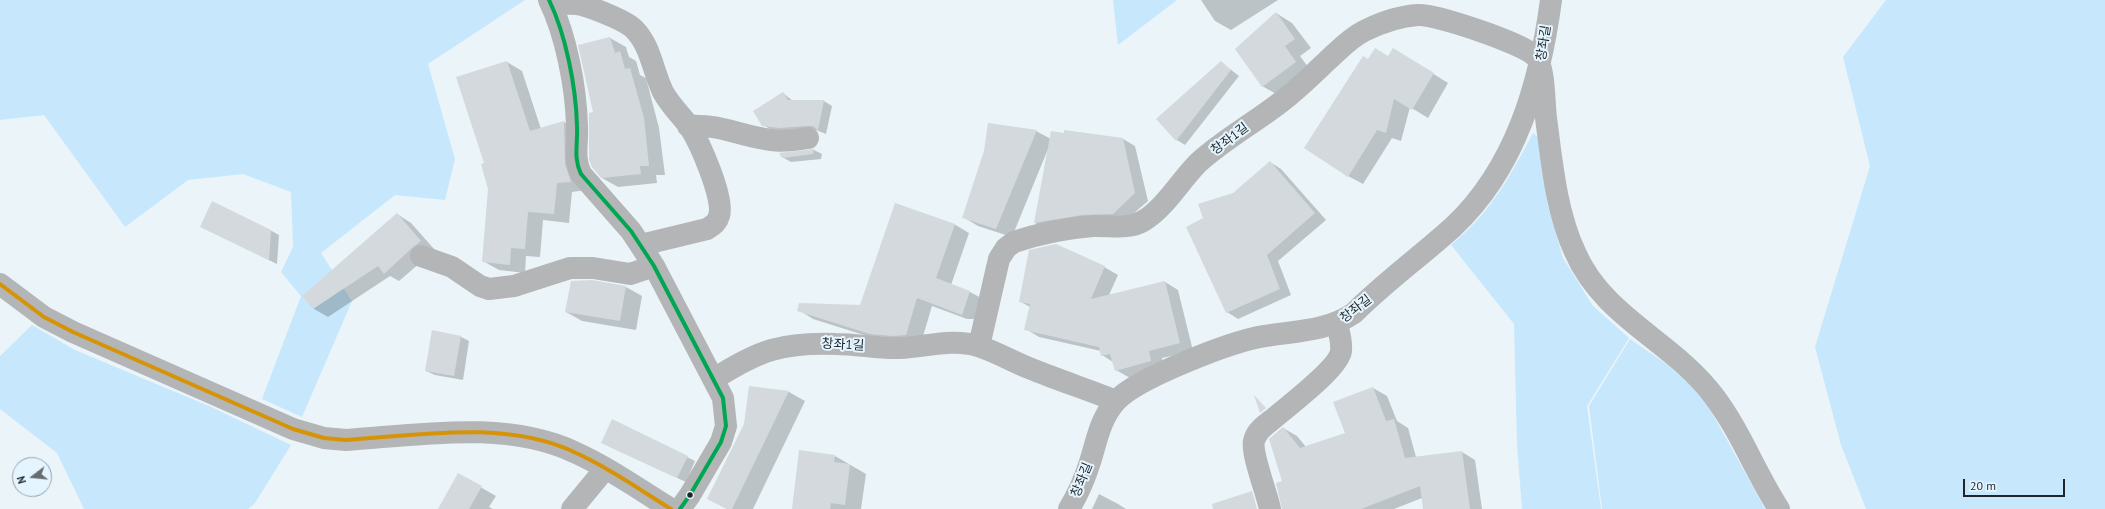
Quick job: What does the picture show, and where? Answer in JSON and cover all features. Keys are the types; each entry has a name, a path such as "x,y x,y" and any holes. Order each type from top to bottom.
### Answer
{"street":[{"name":"창좌길","path":"1069,509 1077,496 1090,462 1100,427 1116,401 1129,391 1146,381 1218,349 1263,336 1337,324 1354,313 1454,226 1475,203 1492,180 1509,150 1522,122 1540,65 1551,0"},
{"path":"641,245 707,228 716,223 720,215 720,205 710,167 688,126 670,104 663,91 652,59 635,30 618,19 577,4 550,3 568,61 577,126 577,164 581,174 620,218 641,245 654,266 723,398 726,426 721,442 708,467 680,509"},
{"name":"창좌1길","path":"979,346 999,259 1006,248 1014,242 1090,226 1119,227 1140,223 1153,214 1201,161 1280,102 1348,41 1364,31 1403,17 1428,15 1518,45 1535,56 1540,65"},
{"path":"1540,65 1543,100 1558,195 1575,252 1589,279 1606,300 1627,319 1687,367 1713,394 1732,424 1764,487 1779,509"},
{"path":"688,126 717,126 747,136 772,141 808,138"},
{"path":"421,256 452,267 480,286 489,289 507,288 570,268 593,268 630,274 654,266"},
{"path":"0,284 44,317 73,332 293,429 324,438 346,440 481,432 509,434 538,439 574,452 672,509"},
{"path":"1270,509 1267,492 1255,459 1253,443 1260,429 1322,377 1334,364 1341,352 1341,338 1337,324"},
{"name":"창좌1길","path":"714,379 765,350 784,346 837,344 901,348 951,343 979,346 1034,370 1116,401"},
{"path":"572,509 605,469"}],"shaded area":[{"path":"0,0 525,0 428,64 455,159 445,200 395,195 321,253 352,301 302,417 262,399 301,296 281,272 293,247 291,192 243,174 188,180 125,227 44,115 0,120"},
{"path":"1113,0 1177,0 1118,45"},
{"path":"1886,0 2105,0 2105,509 1866,509 1841,445 1815,347 1870,166 1843,57"},
{"path":"1533,133 1538,137 1548,206 1563,258 1593,306 1629,338 1587,406 1601,509 1522,509 1517,445 1514,324 1451,245 1477,220 1498,194"},
{"path":"32,325 75,350 209,406 291,445 255,503 248,509 84,509 57,453 0,409 0,356"},
{"path":"1630,339 1665,363 1705,400 1765,509 1602,509 1589,406"}],"building":[{"path":"1276,12 1295,39 1285,46 1296,62 1262,87 1235,49"},
{"path":"610,37 615,53 620,51 625,69 630,68 644,118 649,166 640,166 641,174 601,178 592,167 589,160 589,113 593,112 578,45"},
{"path":"1375,48 1388,56 1393,48 1434,73 1412,110 1394,99 1386,133 1377,130 1348,177 1304,148 1363,56 1368,59"},
{"path":"507,61 530,131 564,121 565,164 571,182 557,183 554,214 528,212 525,249 511,248 510,265 482,262 488,189 481,164 484,163 456,77"},
{"path":"1221,61 1231,70 1176,141 1156,119"},
{"path":"783,92 788,100 824,100 818,130 813,126 780,128 762,126 753,111"},
{"path":"988,123 1037,130 996,229 962,218 984,151"},
{"path":"1064,130 1123,138 1135,193 1113,214 1082,215 1034,223 1051,131 1064,133"},
{"path":"814,149 813,154 782,158 779,153"},
{"path":"1270,161 1315,213 1267,255 1280,289 1226,313 1186,227 1203,218 1198,204 1233,193"},
{"path":"212,201 271,230 269,260 200,227"},
{"path":"895,203 955,224 936,278 970,291 962,315 917,298 906,335 892,336 870,334 797,311 799,303 860,305"},
{"path":"397,213 421,241 384,274 378,266 313,309 302,296"},
{"path":"1056,244 1105,266 1091,299 1165,281 1180,343 1149,351 1151,361 1115,371 1110,354 1101,356 1099,347 1024,330 1030,304 1019,302 1029,250"},
{"path":"592,280 626,286 620,321 565,312 571,281"},
{"path":"432,330 461,336 454,376 425,371"},
{"path":"749,386 789,391 732,509 728,509 707,499 744,424"},
{"path":"1373,387 1386,421 1394,419 1405,458 1462,451 1470,509 1423,509 1420,486 1361,509 1282,509 1276,483 1282,481 1269,439 1283,427 1300,448 1345,433 1333,402"},
{"path":"1254,395 1266,408 1260,413"},
{"path":"612,419 688,456 677,478 601,443"},
{"path":"799,450 835,455 834,462 850,464 845,505 831,503 830,509 792,509"},
{"path":"458,473 482,486 469,509 438,509"},
{"path":"1252,491 1257,509 1213,509 1212,504"}],"transit line":[{"path":"549,0 565,45 572,78 576,111 576,157 581,174 631,231 654,266 723,398 726,426 721,442 690,495 680,509"},
{"path":"0,284 44,317 73,332 293,429 324,438 346,440 462,432 520,436 548,442 587,458 671,509"}]}
